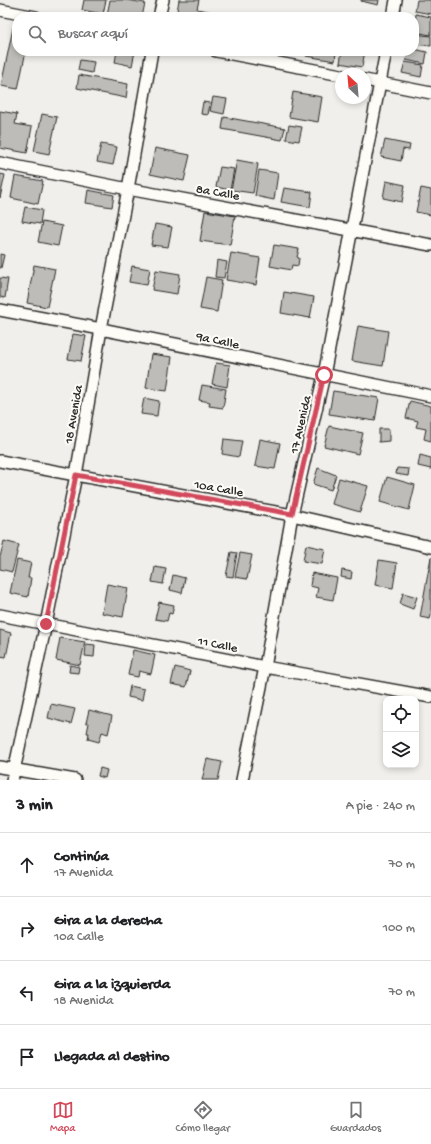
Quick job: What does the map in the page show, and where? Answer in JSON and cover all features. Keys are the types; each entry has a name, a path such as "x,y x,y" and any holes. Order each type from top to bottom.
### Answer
{"street":[{"path":"160,12 163,0"},
{"path":"394,12 396,0"},
{"path":"0,10 12,12"},
{"name":"18 Avenida","path":"13,775 46,624 76,475 151,56"},
{"path":"242,56 335,74"},
{"name":"17 Avenida","path":"242,780 292,514 324,375 353,230 385,56"},
{"path":"371,81 431,93"},
{"name":"8a Calle","path":"0,162 128,189 431,245"},
{"name":"9a Calle","path":"0,310 431,396"},
{"name":"10a Calle","path":"0,461 292,514 431,547"},
{"name":"11 Calle","path":"0,615 264,667 431,697"},
{"path":"0,767 13,775 75,780"}],"building":[{"path":"84,0 106,0 103,12 82,10"},
{"path":"110,0 126,0 145,3 143,12 108,12"},
{"path":"179,0 199,0 197,9 213,12 177,12"},
{"path":"361,0 379,0 378,5"},
{"path":"417,0 431,0 431,14 415,11"},
{"path":"419,15 431,17 431,35 419,33"},
{"path":"12,33 12,56 25,56 18,89 1,86"},
{"path":"419,35 431,36 431,46 419,45"},
{"path":"419,50 427,52 425,64 406,60 407,56 419,56"},
{"path":"116,56 134,56 132,66 115,62"},
{"path":"306,56 336,56 335,61"},
{"path":"341,56 364,56 362,67 340,63"},
{"path":"80,60 94,62 92,73 78,70"},
{"path":"405,62 423,65 421,77 402,73"},
{"path":"79,75 128,84 126,98 77,88"},
{"path":"293,92 322,97 318,122 289,117"},
{"path":"213,97 227,99 224,114 210,111"},
{"path":"203,102 210,103 208,115 201,114"},
{"path":"0,111 17,114 15,124 32,127 27,153 0,148"},
{"path":"42,114 57,117 49,154 34,151"},
{"path":"224,117 285,128 282,140 222,129"},
{"path":"289,125 302,127 299,141 286,139"},
{"path":"385,140 410,145 409,150 403,149 401,161 381,157"},
{"path":"101,144 117,147 113,165 97,162"},
{"path":"155,148 190,155 184,181 150,174"},
{"path":"237,160 258,164 253,193 231,190"},
{"path":"220,167 234,169 230,190 216,187"},
{"path":"259,170 278,173 274,200 255,196"},
{"path":"0,174 5,175 0,198"},
{"path":"15,176 43,181 38,204 11,198"},
{"path":"386,181 405,185 402,202 383,198"},
{"path":"284,188 312,192 310,207 281,202"},
{"path":"421,188 431,190 431,215 416,212"},
{"path":"88,190 114,195 112,207 86,203"},
{"path":"25,207 42,210 40,224 22,221"},
{"path":"205,211 235,216 230,245 200,241"},
{"path":"42,222 62,226 58,246 38,242"},
{"path":"155,224 172,227 168,247 151,245"},
{"path":"274,245 299,249 297,257 299,258 298,266 292,265 291,270 270,266"},
{"path":"231,253 260,258 256,285 226,280"},
{"path":"0,254 4,255 1,268 0,268"},
{"path":"217,260 227,262 224,278 215,277"},
{"path":"34,265 55,269 47,307 27,303"},
{"path":"132,266 150,269 147,285 129,282"},
{"path":"156,270 180,274 177,294 152,290"},
{"path":"206,277 222,280 217,312 200,309"},
{"path":"0,278 8,279 5,298 0,297"},
{"path":"284,292 314,297 310,318 281,313"},
{"path":"358,326 388,331 383,366 352,361"},
{"path":"73,334 86,336 81,361 68,359"},
{"path":"151,354 172,357 167,391 146,388"},
{"path":"216,363 230,365 227,387 212,384"},
{"path":"202,385 226,389 223,408 209,406 210,402 199,400"},
{"path":"333,391 379,398 375,421 329,414"},
{"path":"144,398 159,401 157,416 141,414"},
{"path":"410,401 431,406 431,441 424,439 426,429 416,427 418,421 406,418"},
{"path":"329,426 363,433 358,454 324,446"},
{"path":"379,429 389,429 389,441 379,442"},
{"path":"224,439 242,441 239,457 222,454"},
{"path":"260,439 280,443 275,469 255,466"},
{"path":"420,455 431,458 431,469 418,466"},
{"path":"318,468 336,475 331,490 313,484"},
{"path":"397,468 409,469 408,476 396,474"},
{"path":"387,477 415,485 409,510 380,502"},
{"path":"339,478 368,486 360,512 332,504"},
{"path":"4,541 19,545 12,572 0,569 0,557"},
{"path":"306,545 325,549 322,564 303,561"},
{"path":"231,552 237,553 233,577 226,576"},
{"path":"240,553 252,555 247,579 235,577"},
{"path":"431,557 431,615 430,619 420,617"},
{"path":"17,560 31,563 28,578 31,578 28,597 10,593"},
{"path":"379,560 397,563 393,588 375,585"},
{"path":"155,567 166,569 163,584 152,582"},
{"path":"342,570 352,572 351,579 341,577"},
{"path":"312,573 337,578 333,600 316,597 318,588 310,586"},
{"path":"173,575 185,578 182,593 170,590"},
{"path":"107,584 128,588 123,617 102,613"},
{"path":"403,593 417,597 413,609 400,604"},
{"path":"159,602 174,605 172,614 169,613 167,621 155,619"},
{"path":"0,630 11,633 6,657 0,656"},
{"path":"60,638 85,642 80,665 56,660"},
{"path":"86,644 95,645 94,657 85,656"},
{"path":"133,650 155,655 151,674 139,671 138,677 128,675"},
{"path":"70,665 79,667 78,673 69,672"},
{"path":"175,667 190,671 186,687 171,684"},
{"path":"130,686 144,689 142,700 128,697"},
{"path":"51,704 75,709 71,724 48,718"},
{"path":"89,710 112,716 108,734 102,732 99,742 88,739 89,733 87,733 89,723 86,723"},
{"path":"207,759 222,762 218,780 202,780"},
{"path":"100,768 107,770 105,778 98,776"}],"route":[{"path":"46,624 76,475 292,514 324,375"}]}
